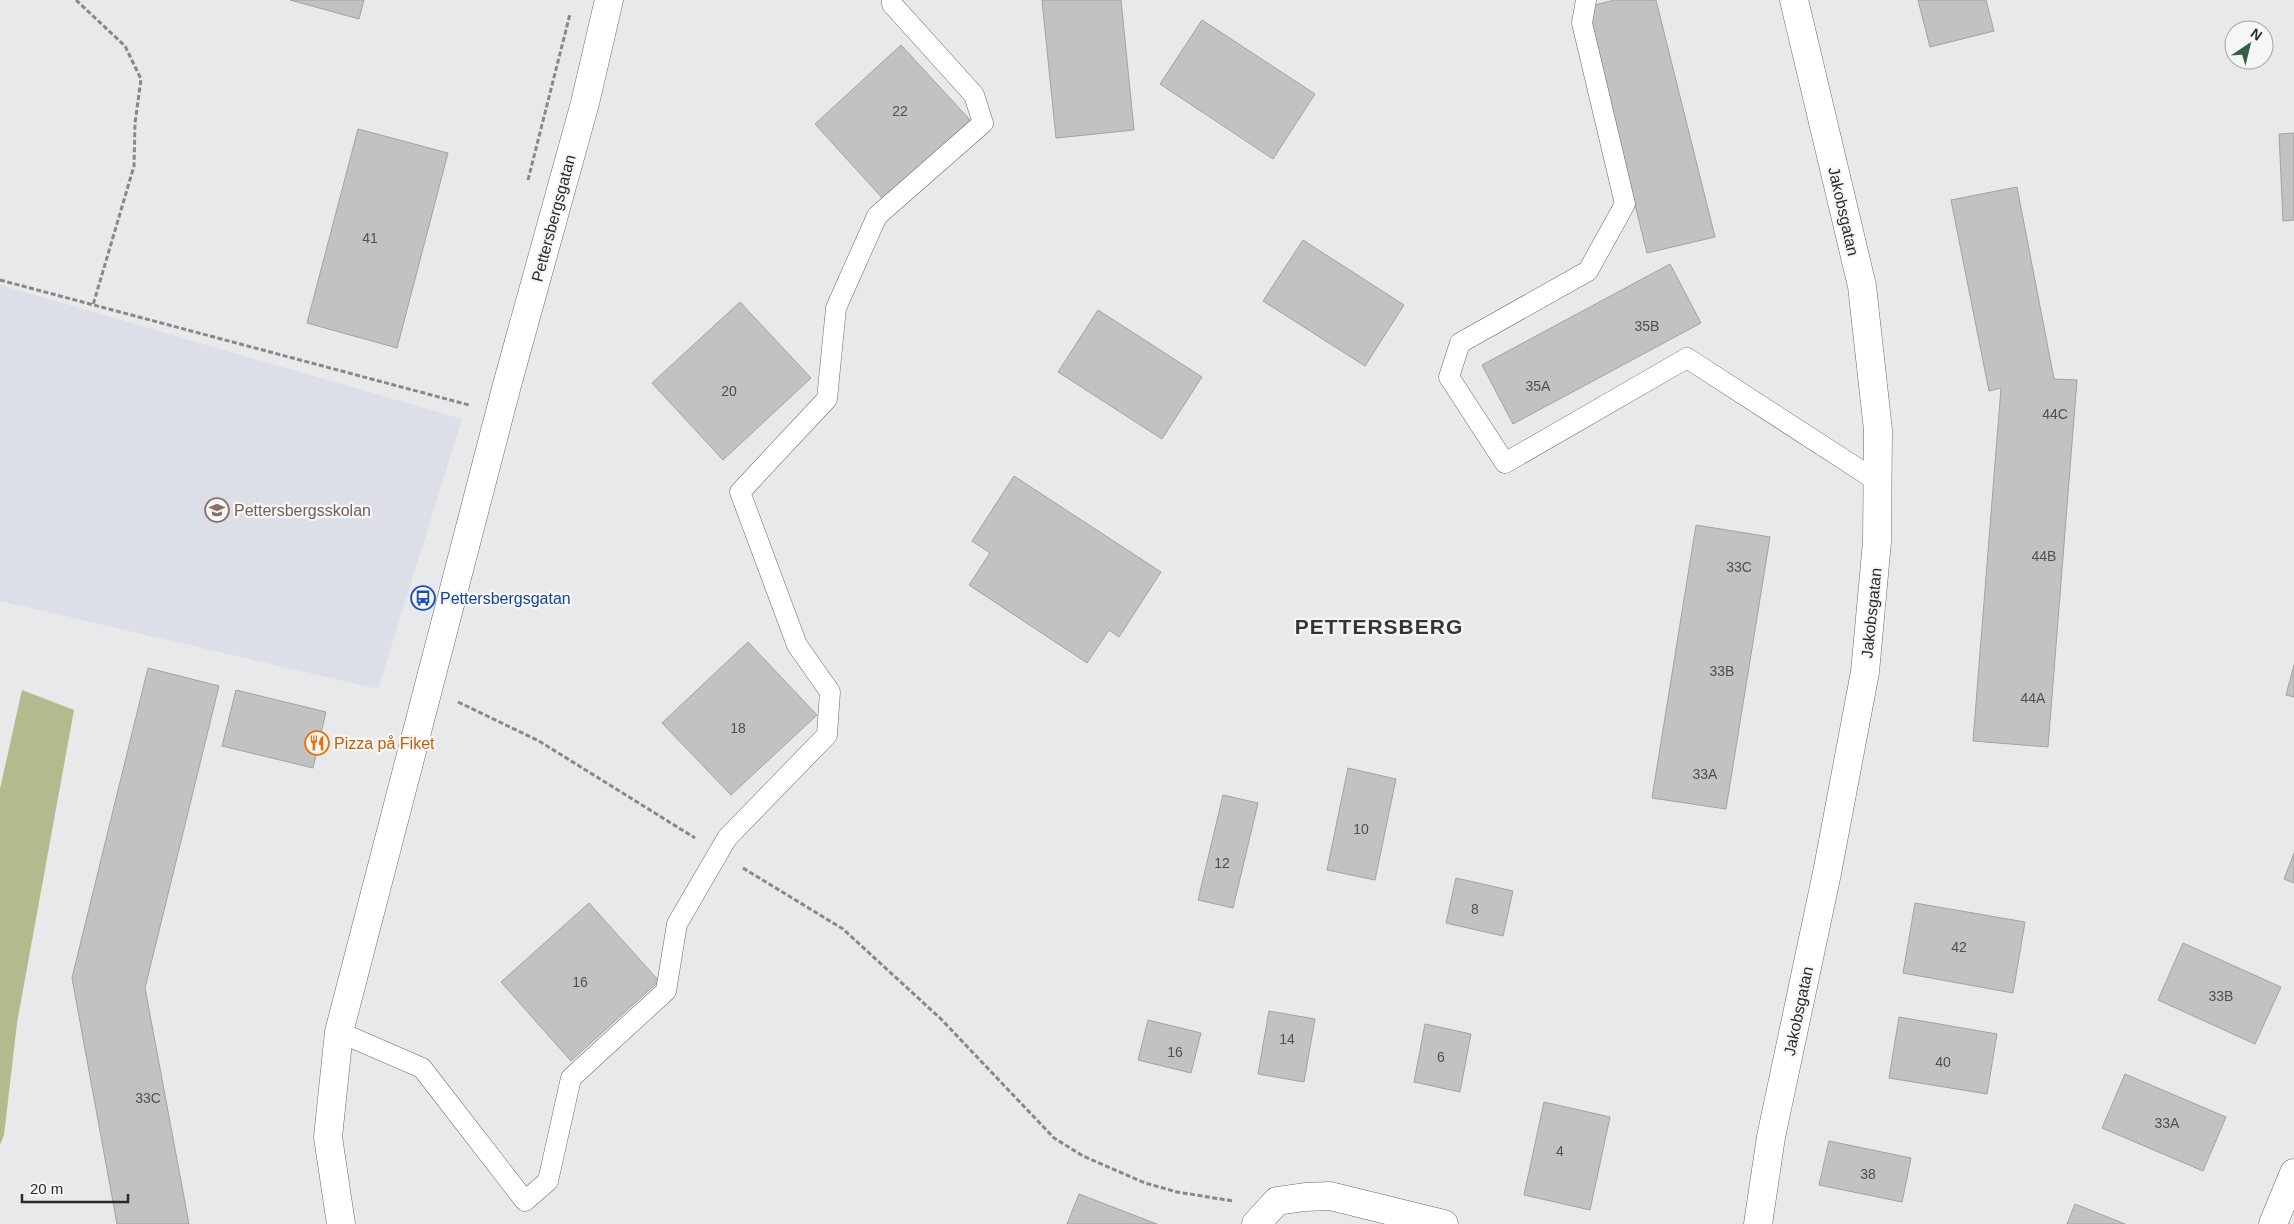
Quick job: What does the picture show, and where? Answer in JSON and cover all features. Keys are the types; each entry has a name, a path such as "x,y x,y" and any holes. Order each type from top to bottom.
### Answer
{"street":[{"name":"Pettersbergsgatan","path":"341,1224 328,1137 339,1032 507,386 585,103 609,0"},
{"name":"Jakobsgatan","path":"1758,1224 1771,1137 1827,873 1865,672 1877,542 1878,430 1862,286 1794,0"},
{"path":"2273,1224 2294,1173"},
{"path":"1256,1224 1277,1201 1330,1196 1444,1224"}],"lane":[{"path":"339,1032 422,1068 525,1201 548,1181 571,1078 666,991 677,924 718,852 727,838 827,735 830,692 797,645 740,492 827,399 836,308 877,216 983,123 974,95 892,4 892,0"},
{"path":"1586,0 1582,23 1625,204 1588,271 1460,344 1450,377 1506,463 1687,358 1878,481"}],"path":[{"path":"76,0 125,46 141,79 135,123 134,166 93,305"},
{"path":"0,280 470,405"},
{"path":"428,691 470,707 539,741 843,929 941,1019 1054,1138 1091,1159 1144,1183 1210,1198 1244,1202 1277,1201"}],"shaded area":[{"name":"Pettersbergsskolan","path":"0,285 462,419 378,689 0,601"}],"green space":[{"path":"22,690 74,710 17,1023 4,1135 0,1145 0,789"}],"building":[{"path":"290,0 364,0 359,19"},
{"path":"1042,0 1121,0 1134,130 1056,138"},
{"path":"1615,0 1656,0 1715,237 1647,253 1586,7"},
{"path":"1918,0 1986,0 1994,31 1930,47"},
{"path":"1202,20 1315,94 1273,159 1160,84"},
{"path":"901,45 971,121 884,200 815,124"},
{"path":"358,129 448,153 397,348 307,323"},
{"path":"2294,133 2294,220 2283,221 2279,134"},
{"path":"2017,187 2054,379 2077,380 2048,747 1973,741 2001,388 1989,391 1951,200"},
{"path":"1303,240 1404,305 1365,366 1263,301"},
{"path":"1670,264 1701,323 1513,424 1482,365"},
{"path":"740,302 811,378 723,460 652,383"},
{"path":"1098,310 1202,377 1162,439 1058,372"},
{"path":"1014,476 1161,572 1119,637 1109,630 1087,663 969,585 990,553 972,541"},
{"path":"1696,525 1770,537 1726,809 1652,798"},
{"path":"748,642 817,715 731,795 662,723"},
{"path":"2294,665 2294,697 2286,695"},
{"path":"148,668 219,686 145,988 189,1224 117,1224 72,978"},
{"path":"236,690 326,712 313,768 222,746"},
{"path":"1348,768 1396,779 1375,880 1327,870"},
{"path":"1223,795 1258,803 1233,908 1198,900"},
{"path":"2294,853 2294,883 2284,879"},
{"path":"1456,878 1513,891 1503,936 1446,923"},
{"path":"589,903 659,981 571,1061 501,982"},
{"path":"1915,903 2025,922 2013,993 1903,973"},
{"path":"2183,943 2281,987 2255,1044 2158,1000"},
{"path":"1269,1011 1315,1019 1304,1082 1258,1074"},
{"path":"1899,1017 1997,1034 1987,1094 1889,1078"},
{"path":"1148,1020 1201,1033 1191,1073 1138,1060"},
{"path":"1425,1024 1471,1034 1460,1092 1414,1082"},
{"path":"2125,1074 2226,1117 2203,1171 2102,1128"},
{"path":"1544,1102 1610,1117 1590,1210 1524,1195"},
{"path":"1829,1141 1911,1158 1902,1202 1819,1185"},
{"path":"1079,1194 1157,1224 1067,1224"},
{"path":"2075,1204 2125,1224 2067,1224"}],"place":[{"name":"Pettersbergsskolan","path":"217,510"},
{"name":"Pettersbergsgatan","path":"423,598"},
{"name":"Pizza på Fiket","path":"317,743"}],"district":[{"name":"PETTERSBERG","path":"1379,627"}]}
